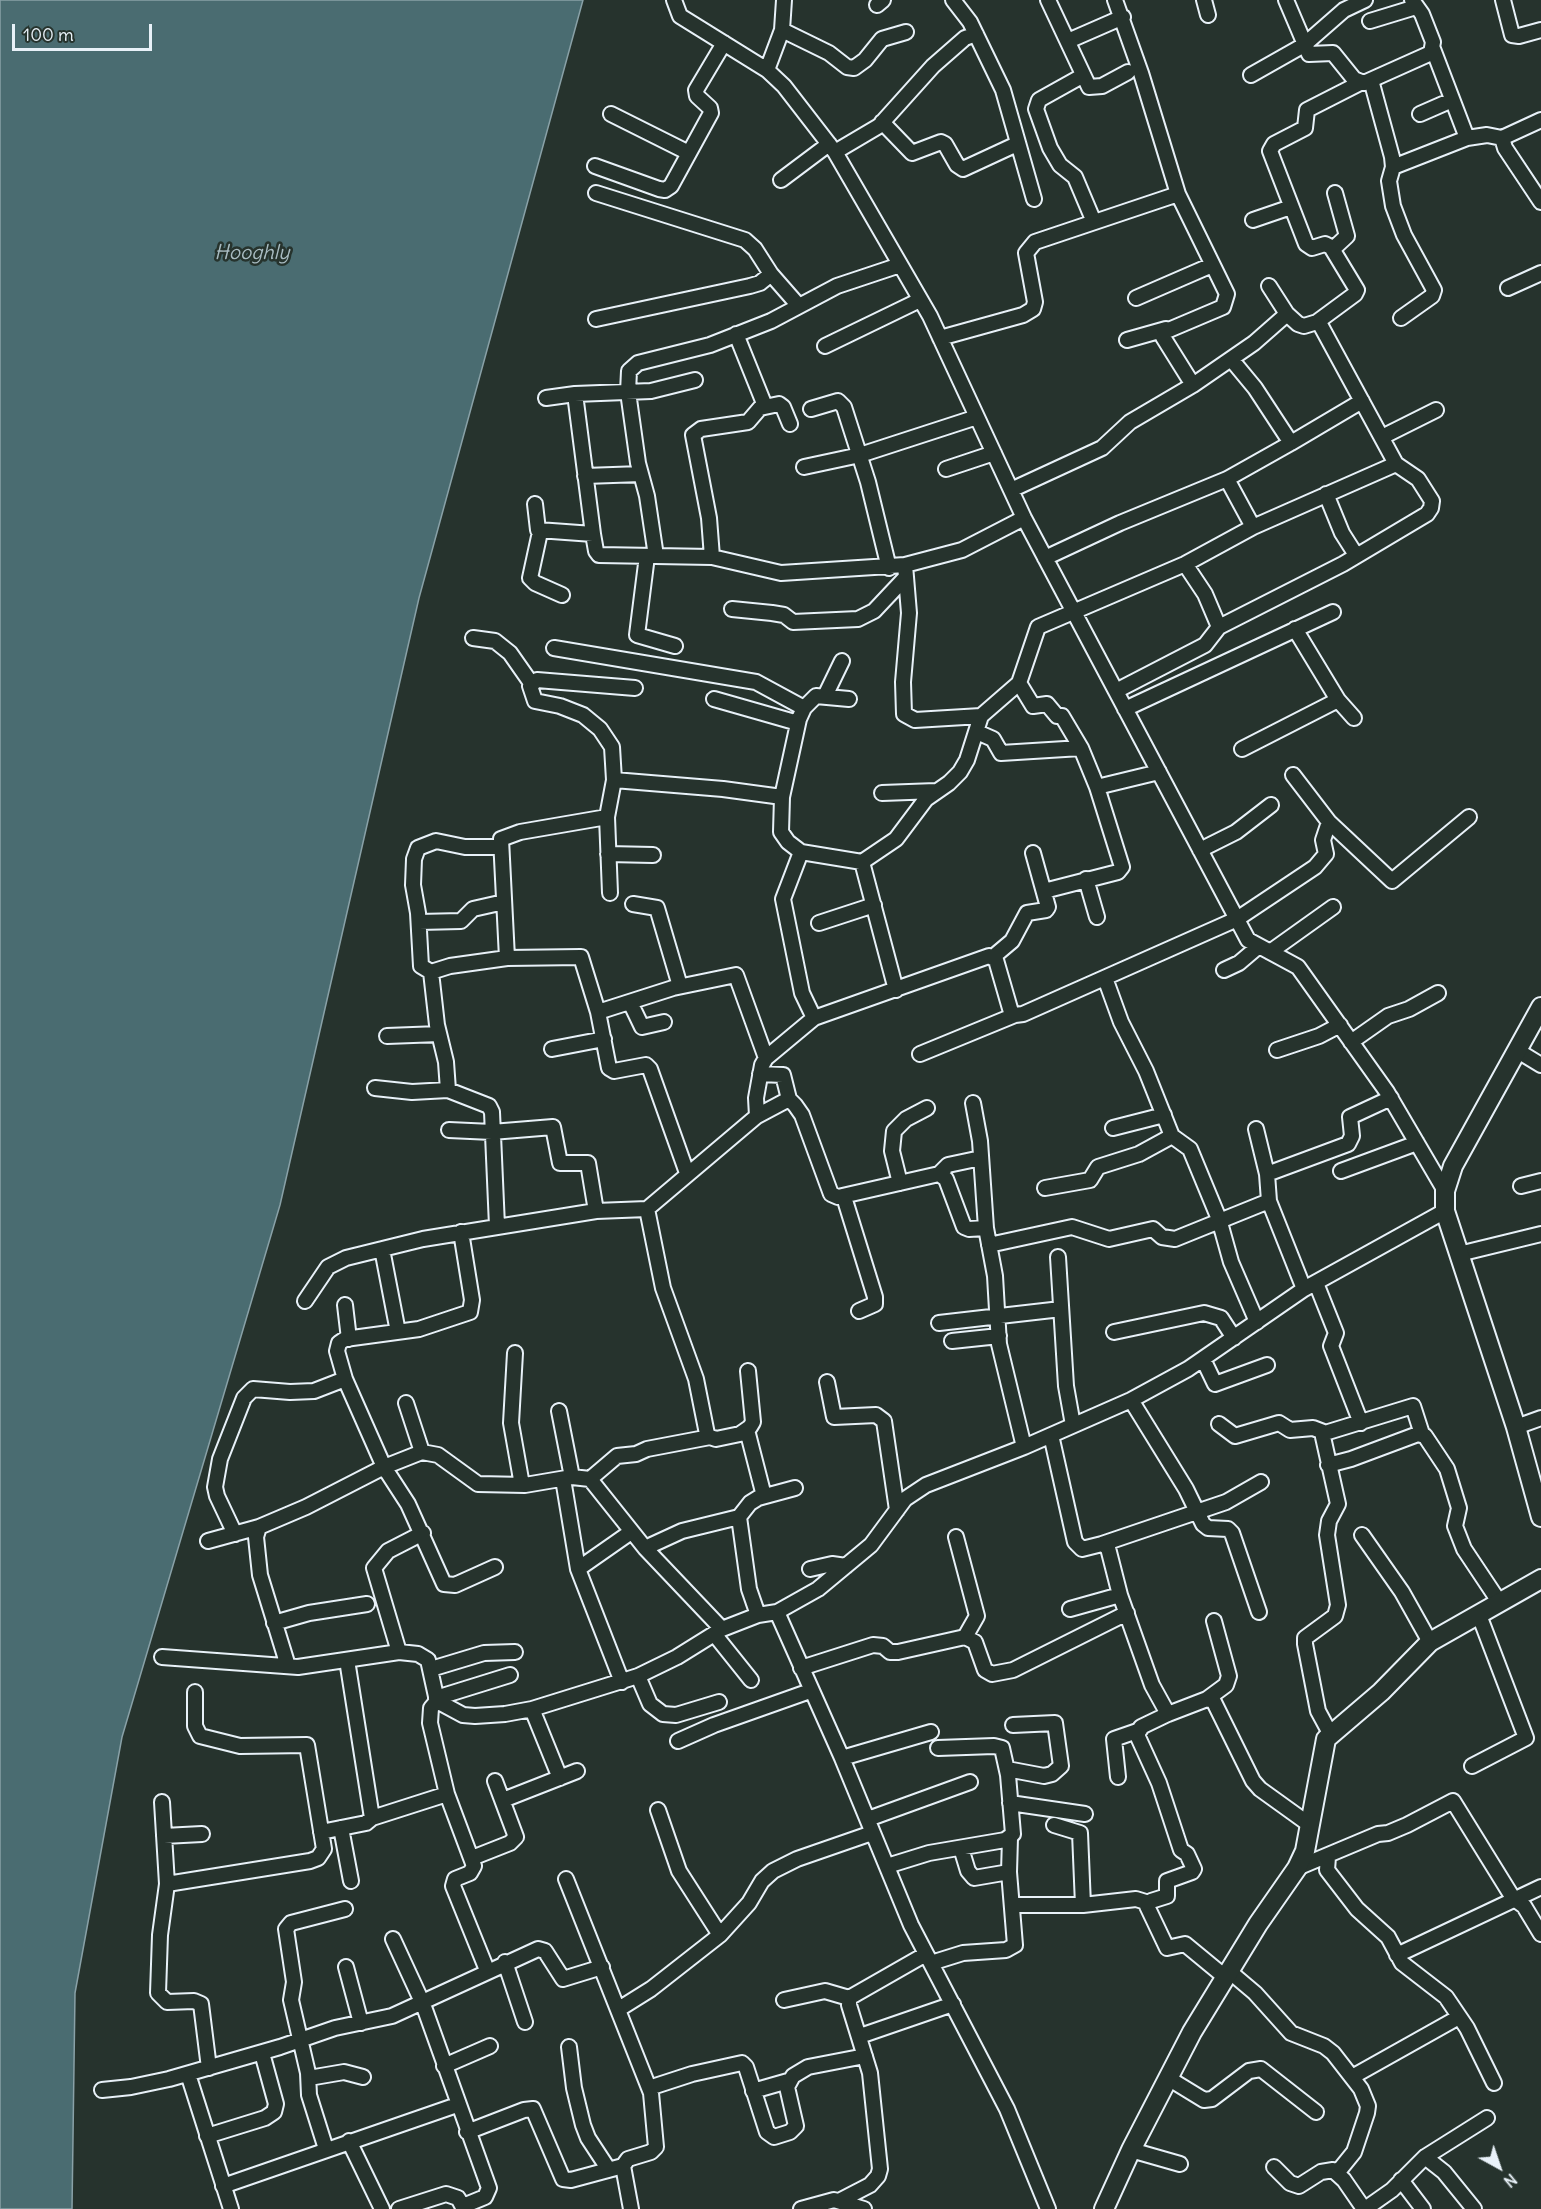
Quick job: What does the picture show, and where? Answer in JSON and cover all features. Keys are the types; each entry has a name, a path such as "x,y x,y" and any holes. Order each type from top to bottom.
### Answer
{"main road":[{"path":"1540,1511 1516,1427 1445,1211 1445,1191 1453,1166 1541,1007"},
{"path":"1104,2209 1168,2078 1227,1974 1297,1868 1305,1851 1326,1740 1381,1692 1430,1642 1541,1579"}],"street":[{"path":"674,0 680,16 767,70 784,86 832,148 940,338 1024,518 1248,940 1298,967 1391,1098 1445,1191"},
{"path":"767,70 782,30 784,0"},
{"path":"953,0 976,34 1003,90 1034,199"},
{"path":"1048,0 1089,87 1096,88 1128,72"},
{"path":"1115,0 1123,17 1178,195 1227,294 1226,304 1166,329 1127,340"},
{"path":"1204,0 1208,15"},
{"path":"1286,0 1304,45 1312,55 1333,53 1365,82 1393,168 1389,181 1393,206 1404,235 1434,290 1432,296 1401,318"},
{"path":"1251,75 1304,45 1344,10 1365,0"},
{"path":"1503,0 1512,35 1519,36 1541,30"},
{"path":"1370,21 1414,3 1428,28 1433,49 1467,138"},
{"path":"1068,41 1123,17"},
{"path":"782,30 830,52 847,67 854,68 865,60 882,39 906,32"},
{"path":"781,180 832,148 882,122 933,66 965,38 976,34"},
{"path":"595,166 665,190 671,186 711,113 707,105 697,96 696,90 724,43"},
{"path":"1269,286 1287,314 1301,326 1317,322 1356,293 1333,249 1325,244 1309,247 1270,155 1271,148 1305,128 1307,110 1365,82 1413,63 1433,49"},
{"path":"1082,76 1039,100 1036,109 1050,148 1060,165 1075,177 1094,222"},
{"path":"1420,114 1452,100"},
{"path":"611,114 689,153"},
{"path":"1393,168 1467,138 1487,135 1502,138 1541,120"},
{"path":"882,122 912,153 941,142 945,144 957,165 963,170 1017,144"},
{"path":"1502,138 1505,148 1541,202"},
{"path":"596,193 745,240 755,249 771,274 799,306"},
{"path":"1333,249 1347,236 1335,193"},
{"path":"940,338 1029,313 1035,302 1026,257 1027,249 1035,242 1178,195"},
{"path":"1253,220 1291,207"},
{"path":"675,646 637,635 652,556 628,392 629,371 638,363 710,345 771,321 837,286 900,265"},
{"path":"1136,298 1212,265"},
{"path":"1508,288 1541,273"},
{"path":"596,319 750,286 760,283 771,274"},
{"path":"825,346 920,300"},
{"path":"1011,490 1102,448 1130,422 1193,386 1287,314"},
{"path":"1116,691 1205,645 1219,627 1333,570 1427,514 1431,508 1432,501 1418,479 1396,464 1317,322"},
{"path":"1166,329 1163,337 1193,386"},
{"path":"736,334 765,406"},
{"path":"1231,359 1255,388 1291,443"},
{"path":"546,398 575,394 651,391 695,380"},
{"path":"575,394 593,534 599,555 712,557 781,573 889,568 906,571 962,550 1024,518"},
{"path":"1045,558 1120,523 1227,479 1362,400"},
{"path":"811,409 837,401 841,403 860,455 889,568"},
{"path":"712,557 709,518 693,435 700,429 748,422 754,412 765,406 782,405 790,424"},
{"path":"1382,437 1436,410"},
{"path":"804,467 860,455 977,417"},
{"path":"946,469 994,453"},
{"path":"849,699 816,696 804,708 798,723 782,797 781,832 788,842 801,852 862,862 896,838 926,799 949,783 960,771 977,732 981,716 1019,683 1035,631 1042,625 1185,564 1252,527 1396,464"},
{"path":"585,476 641,474"},
{"path":"1227,479 1252,527"},
{"path":"1326,494 1342,533 1356,555"},
{"path":"535,504 536,528 540,532 593,534"},
{"path":"540,532 531,578 535,584 562,595"},
{"path":"1185,564 1205,594 1219,627"},
{"path":"732,609 784,615 793,622 858,619 874,611 906,571"},
{"path":"906,571 909,613 903,682 904,714 915,720 981,716"},
{"path":"1125,709 1333,612"},
{"path":"1294,629 1338,700 1354,718"},
{"path":"473,638 495,641 510,652 531,683 533,698 538,702 560,706 582,715 607,736 612,747 614,780 607,818 610,893"},
{"path":"554,648 756,682 804,708"},
{"path":"825,696 842,661"},
{"path":"531,683 537,680 635,688"},
{"path":"1019,683 1033,706 1047,704 1057,716 1062,716 1081,748 1122,867 1118,872 1044,891"},
{"path":"714,699 798,723"},
{"path":"1242,749 1338,700"},
{"path":"977,732 993,739 1001,753 1081,748"},
{"path":"1096,788 1159,772"},
{"path":"1293,775 1328,820 1392,881 1469,817"},
{"path":"614,780 723,789 782,797"},
{"path":"882,793 936,791"},
{"path":"1200,850 1236,832 1271,805"},
{"path":"507,958 501,839 607,818"},
{"path":"920,1054 1015,1015 1023,1014 1237,919 1323,860 1326,854 1323,840 1329,826 1328,820"},
{"path":"501,848 465,847 436,841 418,848 414,859 413,885 419,922 421,966 431,972 450,966 507,958 581,957 598,1012 612,1070 646,1065 650,1069 687,1173"},
{"path":"801,852 783,900 802,993 814,1018"},
{"path":"757,1116 760,1074 766,1058 814,1018 989,956 993,957 1012,941 1027,913 1046,910 1048,907 1033,853"},
{"path":"608,854 652,855"},
{"path":"862,862 896,990"},
{"path":"1086,879 1097,917"},
{"path":"419,922 461,921 473,909 504,902"},
{"path":"633,904 657,908 681,986"},
{"path":"819,923 874,905"},
{"path":"1224,970 1264,949 1333,907"},
{"path":"993,957 1011,1012 1015,1015"},
{"path":"431,972 439,1034 446,1062 448,1090"},
{"path":"598,1012 681,986 736,975 766,1058"},
{"path":"1105,978 1121,1022 1146,1071 1172,1136 1190,1149 1257,1322"},
{"path":"1351,1042 1388,1016 1409,1009 1438,993"},
{"path":"630,1002 642,1027 664,1022"},
{"path":"1277,1050 1320,1036 1340,1025"},
{"path":"387,1036 439,1034"},
{"path":"552,1049 604,1039"},
{"path":"1518,1051 1541,1065"},
{"path":"760,1074 783,1075 789,1099 802,1115 831,1194 844,1197 939,1174 948,1165 981,1158"},
{"path":"375,1088 412,1092 448,1090 486,1103 492,1112 497,1226"},
{"path":"1267,1174 1348,1143 1352,1136 1350,1117 1391,1098"},
{"path":"304,1301 328,1267 336,1261 461,1232 596,1211 647,1209 757,1116 789,1099"},
{"path":"973,1103 981,1158 986,1228 995,1276 999,1336 1024,1447"},
{"path":"900,1183 892,1151 894,1131 906,1119 927,1108"},
{"path":"1113,1128 1164,1115"},
{"path":"449,1131 492,1132 553,1127 560,1163 588,1163 596,1211"},
{"path":"1256,1129 1267,1174 1269,1201 1310,1286 1336,1333 1331,1346 1361,1423"},
{"path":"1045,1188 1090,1179 1098,1167 1138,1154 1172,1136"},
{"path":"1341,1171 1417,1143"},
{"path":"939,1174 946,1179 964,1227 986,1228"},
{"path":"1521,1186 1541,1180"},
{"path":"844,1197 875,1297 875,1304 859,1311"},
{"path":"989,1245 1072,1227 1109,1239 1153,1229 1162,1237 1175,1239 1219,1219 1269,1201"},
{"path":"647,1209 663,1288 696,1379 707,1434 710,1437"},
{"path":"436,1700 463,1714 475,1716 505,1714 532,1708 638,1676 718,1632 758,1614 777,1612 818,1589 871,1545 905,1499 926,1485 1024,1447 1131,1400 1203,1359 1310,1286 1445,1211"},
{"path":"461,1232 472,1310 430,1326 349,1339 342,1341 337,1347 345,1379 384,1467 400,1489 423,1533 441,1579 448,1586 455,1585 495,1567"},
{"path":"1458,1254 1541,1234"},
{"path":"382,1249 398,1332"},
{"path":"1058,1257 1066,1386 1074,1425"},
{"path":"345,1305 349,1339"},
{"path":"939,1323 1061,1309"},
{"path":"1114,1332 1204,1313 1221,1318 1234,1338"},
{"path":"952,1341 999,1336"},
{"path":"515,1353 511,1423 522,1485"},
{"path":"1203,1359 1215,1384 1267,1365"},
{"path":"208,1542 259,1527 306,1507 384,1467 422,1452 438,1455 478,1484 522,1485 567,1478 590,1479 612,1458 710,1437 716,1439 747,1430 753,1422 748,1371"},
{"path":"235,1534 217,1496 215,1486 220,1459 244,1398 253,1389 314,1391 332,1386 345,1379"},
{"path":"827,1382 834,1417 876,1416 884,1421 897,1510"},
{"path":"1131,1400 1208,1528 1222,1527 1232,1533 1259,1612"},
{"path":"406,1403 422,1452"},
{"path":"1220,1424 1235,1436 1279,1423 1290,1430 1312,1428 1326,1433 1413,1406 1422,1434 1447,1469 1459,1508 1455,1526 1464,1549 1500,1603"},
{"path":"559,1411 578,1569 622,1682"},
{"path":"1516,1427 1541,1418"},
{"path":"747,1430 764,1496"},
{"path":"1326,1433 1322,1443 1338,1504 1329,1521 1327,1535 1337,1612 1329,1622 1305,1638 1305,1644 1318,1711 1330,1735"},
{"path":"1328,1465 1422,1434"},
{"path":"1051,1435 1075,1542 1082,1549 1226,1502 1261,1482"},
{"path":"590,1479 631,1532 718,1632 751,1680"},
{"path":"645,1548 692,1528 739,1517 750,1503 764,1496 795,1488"},
{"path":"739,1517 749,1589 758,1614"},
{"path":"259,1527 256,1537 260,1575 288,1666"},
{"path":"578,1569 631,1532"},
{"path":"399,1652 374,1568 388,1551 423,1533"},
{"path":"1362,1535 1402,1592 1430,1642"},
{"path":"956,1537 977,1616 965,1637"},
{"path":"1102,1544 1108,1548 1120,1595 1152,1685 1168,1714"},
{"path":"810,1569 832,1564 846,1566"},
{"path":"1070,1610 1120,1595"},
{"path":"274,1623 309,1613 367,1604"},
{"path":"777,1612 868,1819 910,1925 1007,2109 1048,2209"},
{"path":"801,1668 873,1645 883,1646 890,1652 898,1652 965,1637 975,1642 985,1670 992,1674 1013,1670 1126,1613"},
{"path":"1472,1767 1526,1738 1479,1615"},
{"path":"1118,1777 1114,1739 1140,1730 1168,1714 1207,1699 1226,1685 1229,1676 1214,1621"},
{"path":"162,1657 312,1666 399,1652 423,1656 431,1669 436,1700"},
{"path":"431,1669 484,1653 515,1652"},
{"path":"347,1660 372,1818"},
{"path":"487,1970 453,1886 455,1879 473,1871 472,1858 447,1794 430,1724 431,1707 436,1700 510,1675"},
{"path":"638,1676 650,1704 663,1714 676,1715 719,1702"},
{"path":"678,1741 714,1725 810,1691"},
{"path":"167,1884 310,1861 323,1854 307,1745 240,1746 200,1736 195,1726 195,1692"},
{"path":"1207,1699 1216,1703 1253,1781 1260,1790 1310,1825"},
{"path":"532,1708 560,1778"},
{"path":"1007,1769 1044,1776 1052,1774 1061,1766 1055,1723 1013,1725"},
{"path":"1012,1905 1083,1905 1136,1899 1149,1902 1167,1896 1167,1881 1194,1869 1187,1854 1181,1850 1159,1783 1138,1737 1140,1730"},
{"path":"842,1758 931,1732"},
{"path":"784,2000 825,1991 849,1998 928,1958 1012,1948 1016,1942 1009,1872 1010,1838 1013,1830 1003,1751 998,1747 938,1748"},
{"path":"503,1800 577,1772"},
{"path":"472,1858 510,1843 516,1837 495,1781"},
{"path":"868,1819 970,1782"},
{"path":"321,1832 366,1823 372,1818 447,1794"},
{"path":"1297,1868 1328,1857 1378,1834 1388,1833 1407,1825 1453,1801 1513,1898 1524,1906 1541,1934"},
{"path":"162,1802 167,1884 160,1935 158,1993 167,2002 194,2001 201,2004 209,2068"},
{"path":"1010,1803 1085,1814"},
{"path":"658,1810 679,1871 720,1935"},
{"path":"1054,1825 1080,1833 1083,1905"},
{"path":"340,1828 351,1881"},
{"path":"619,2009 651,1989 720,1935 749,1903 762,1881 772,1871 797,1859 872,1833"},
{"path":"164,1836 202,1834"},
{"path":"887,1866 929,1853 1010,1838"},
{"path":"961,1848 968,1871 974,1878 1009,1872"},
{"path":"1328,1857 1327,1870 1357,1909 1382,1931 1407,1970 1446,1997 1494,2083"},
{"path":"467,2132 524,2110 533,2109 563,2179 571,2180 616,2168 628,2159 651,2152 656,2147 649,2088 566,1879"},
{"path":"1397,1955 1513,1898 1541,1887"},
{"path":"1149,1902 1147,1906 1167,1947 1185,1944 1255,1993 1291,2033 1324,2046 1352,2077 1365,2097 1367,2113 1354,2152 1337,2173"},
{"path":"326,2149 313,2109 309,2078 291,2000 294,1982 286,1929 291,1923 345,1909"},
{"path":"393,1939 423,2004 489,2191 485,2197 464,2208 454,2194 446,2194 399,2209"},
{"path":"102,2090 131,2087 188,2074 262,2053 335,2028 392,2016 423,2004 487,1970 541,1948 563,1979 602,1967"},
{"path":"505,1962 525,2022"},
{"path":"346,1967 362,2023"},
{"path":"801,2209 841,2200 870,2185 878,2176 874,2108 865,2056 849,2005 849,1998"},
{"path":"860,2036 953,2004"},
{"path":"1352,2077 1459,2017"},
{"path":"444,2066 490,2046"},
{"path":"569,2047 574,2088 583,2125 588,2138 616,2168 631,2209"},
{"path":"207,2136 265,2118 274,2112 276,2104 262,2053"},
{"path":"753,2091 788,2081 798,2071 808,2067 865,2056"},
{"path":"649,2088 740,2063 746,2067 769,2135 782,2135 793,2131 795,2126 787,2087 788,2081"},
{"path":"1168,2078 1204,2100 1218,2095 1248,2071 1261,2069 1316,2112"},
{"path":"309,2078 344,2072 363,2077"},
{"path":"188,2074 231,2209"},
{"path":"223,2186 457,2105"},
{"path":"1274,2167 1290,2183 1299,2186 1327,2169 1337,2173 1365,2209 1380,2205 1425,2157 1487,2118"},
{"path":"349,2141 382,2209"},
{"path":"1131,2150 1180,2164"},
{"path":"1425,2157 1444,2172 1474,2209"},
{"path":"1401,2180 1424,2209"},
{"path":"841,2200 864,2209"}],"water":[{"name":"Hooghly","path":"0,0 583,0 419,598 280,1205 122,1737 75,1993 72,2209 0,2209"}]}
